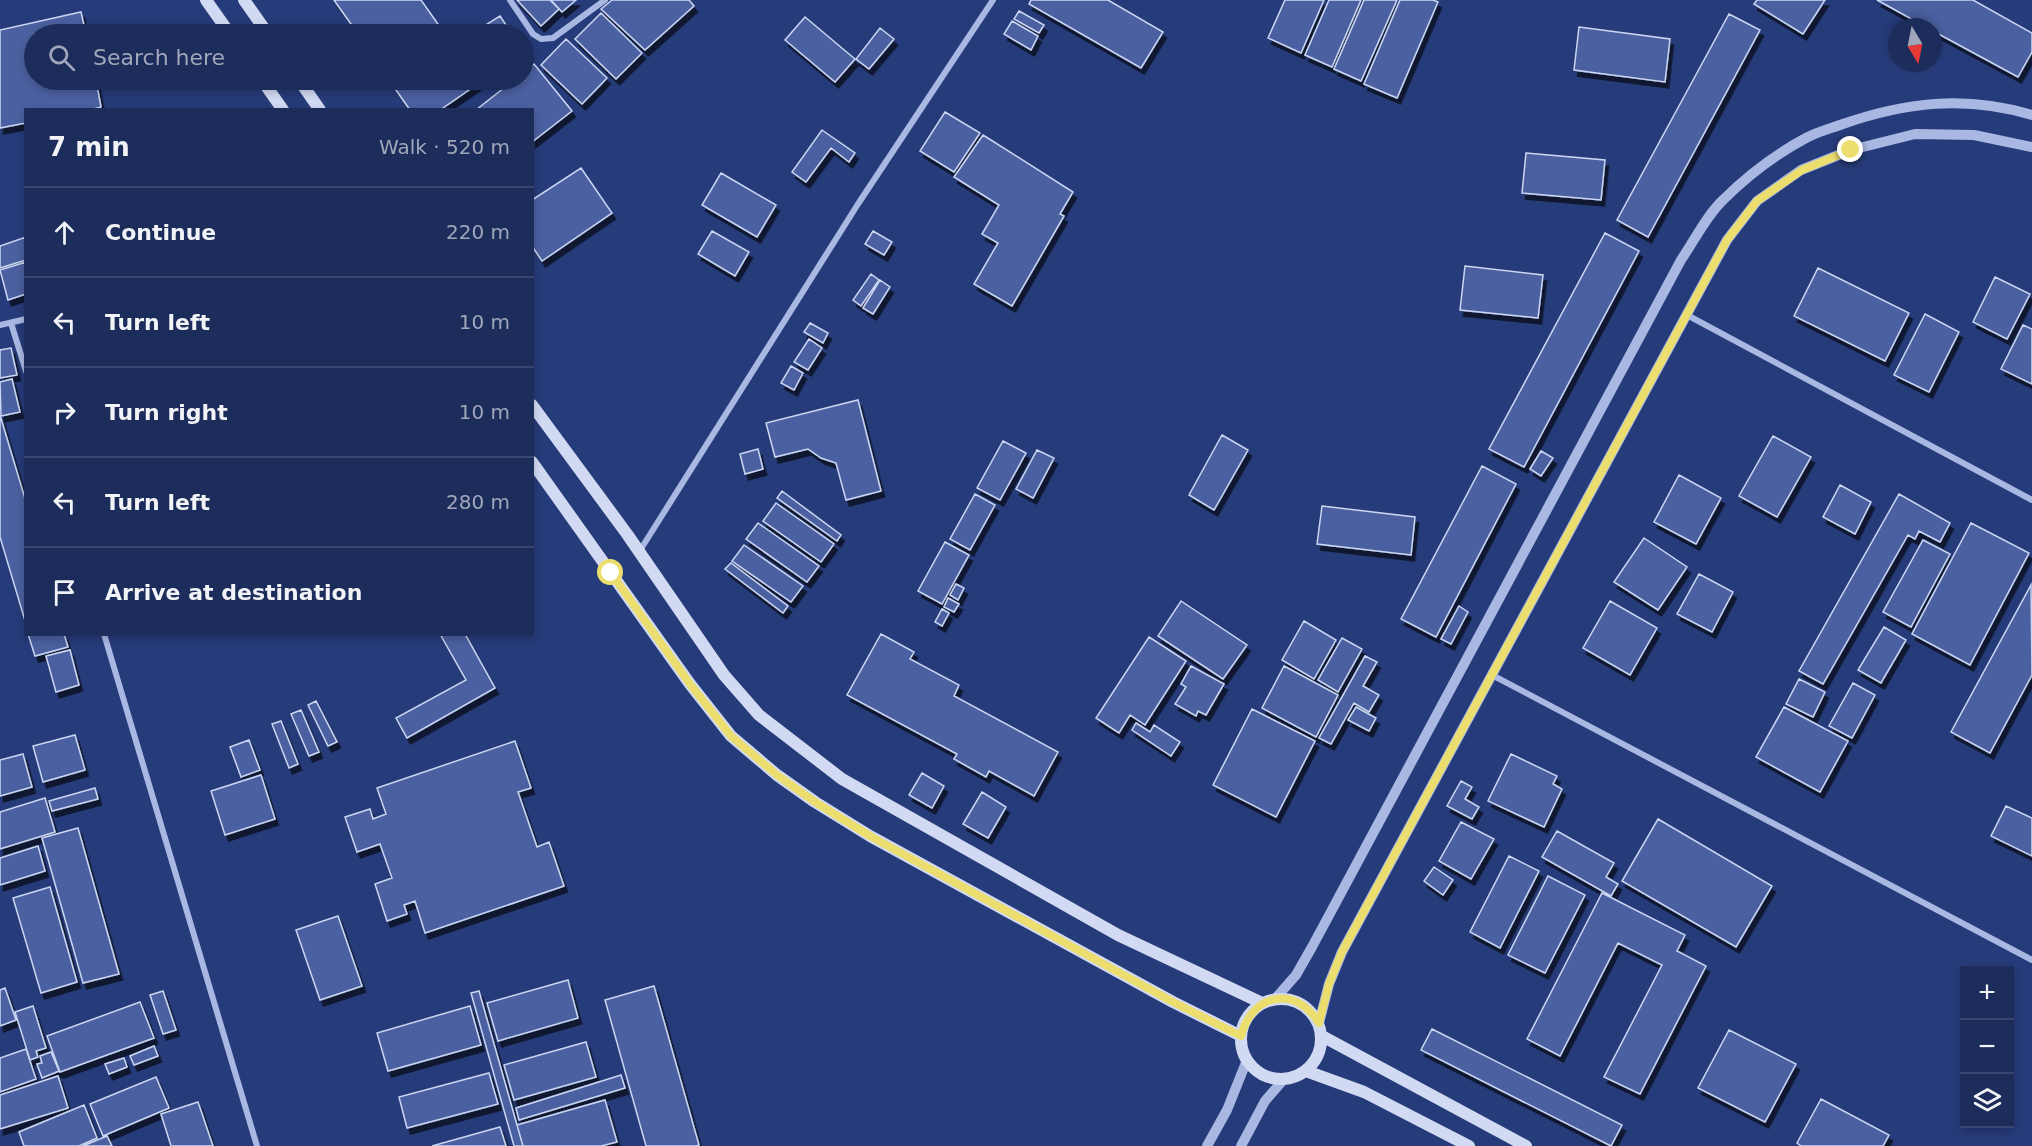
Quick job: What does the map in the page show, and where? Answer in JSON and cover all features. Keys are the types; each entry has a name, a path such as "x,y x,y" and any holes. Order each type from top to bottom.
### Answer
{"main road":[{"path":"206,0 223,24"},
{"path":"244,0 261,24"},
{"path":"269,90 282,108"},
{"path":"306,90 319,108"},
{"path":"534,408 639,552 724,675 759,714 842,780 1118,935 1262,1003"},
{"path":"534,465 690,684 731,736 777,775 870,836 1173,1002 1241,1036"},
{"path":"1275,999 1289,999 1302,1004 1312,1012 1319,1023 1322,1036 1315,1061 1306,1071 1294,1077 1268,1076 1256,1070 1247,1060 1242,1048 1241,1036 1248,1017 1262,1003 1275,999"},
{"path":"1322,1036 1526,1146"},
{"path":"1306,1071 1364,1092 1468,1146"}],"street":[{"path":"510,0 526,24"},
{"path":"534,35 541,39 553,38 605,0"},
{"path":"639,552 858,204 993,0"},
{"path":"1275,999 1296,975 1312,947 1681,260 1721,202 1768,161 1808,136 1863,117 1916,104 1957,103 2011,109 2032,115"},
{"path":"1319,1023 1329,984 1342,952 1727,240 1757,201 1802,170 1851,150 1915,134 1974,135 2032,147"},
{"path":"1687,315 2032,500"},
{"path":"0,326 24,319"},
{"path":"11,322 24,365"},
{"path":"105,636 257,1146"},
{"path":"1492,675 2032,960"},
{"path":"1207,1146 1227,1110 1247,1060"},
{"path":"1241,1146 1265,1101 1285,1078"}],"building":[{"path":"334,0 421,0 438,24 351,24"},
{"path":"517,0 550,0 559,9 541,26"},
{"path":"551,0 576,0 562,12"},
{"path":"612,0 689,0 694,6 645,50 601,9"},
{"path":"1031,0 1108,0 1163,32 1141,68 1029,4"},
{"path":"1285,0 1324,0 1301,53 1268,38"},
{"path":"1329,0 1361,0 1332,67 1305,55"},
{"path":"1364,0 1397,0 1361,81 1334,69"},
{"path":"1400,0 1438,2 1397,98 1364,84"},
{"path":"1757,0 1825,0 1803,34 1754,4"},
{"path":"1877,0 1973,0 2032,33 2032,52 2018,77 1942,36 1942,18 1910,18"},
{"path":"1019,11 1044,25 1039,33 1014,19"},
{"path":"81,12 84,24 27,24"},
{"path":"601,13 642,53 616,79 575,39"},
{"path":"1729,14 1760,30 1648,237 1617,220"},
{"path":"500,16 505,24 487,24"},
{"path":"805,17 855,59 835,82 785,40"},
{"path":"1012,21 1038,36 1031,50 1004,34"},
{"path":"24,25 24,90 98,90 101,107 24,108 24,123 0,128 0,30"},
{"path":"1579,27 1670,39 1665,82 1574,70"},
{"path":"880,28 894,39 869,69 856,59"},
{"path":"566,39 607,78 582,104 541,65"},
{"path":"534,64 572,111 534,140 534,108 479,108 501,90 534,90"},
{"path":"396,90 469,90 443,108 409,108"},
{"path":"945,112 980,133 954,172 920,151"},
{"path":"822,130 855,153 849,162 831,148 806,182 792,172"},
{"path":"983,135 1073,192 1060,214 1064,216 1012,306 974,284 998,243 982,234 999,205 954,177"},
{"path":"1526,153 1605,160 1601,200 1522,193"},
{"path":"581,168 612,213 542,261 534,249 534,199"},
{"path":"721,173 776,205 757,237 702,205"},
{"path":"712,231 749,252 735,276 698,254"},
{"path":"873,231 892,242 884,255 865,244"},
{"path":"1605,233 1639,251 1524,467 1489,449"},
{"path":"24,238 24,261 0,268 0,246"},
{"path":"24,263 24,295 8,300 0,270"},
{"path":"1465,266 1543,275 1538,318 1460,310"},
{"path":"1818,268 1909,313 1885,361 1794,316"},
{"path":"871,274 879,280 861,306 853,300"},
{"path":"1995,277 2030,294 2007,339 1973,322"},
{"path":"880,280 890,287 873,314 863,308"},
{"path":"1925,314 1959,332 1929,392 1894,375"},
{"path":"810,323 828,333 823,343 804,332"},
{"path":"2023,325 2032,329 2032,384 2001,369"},
{"path":"809,339 822,348 808,370 794,362"},
{"path":"11,348 17,375 0,378 0,350"},
{"path":"791,366 803,373 794,390 781,383"},
{"path":"12,379 20,412 1,416 0,382"},
{"path":"858,400 881,491 846,500 836,463 821,458 808,449 775,457 766,423"},
{"path":"0,415 24,495 24,617 0,537"},
{"path":"1222,435 1248,450 1214,510 1189,495"},
{"path":"1773,436 1811,457 1777,517 1739,496"},
{"path":"1003,441 1026,453 1000,500 977,488"},
{"path":"758,449 763,469 745,474 740,454"},
{"path":"1037,450 1054,458 1033,498 1016,489"},
{"path":"1541,451 1553,458 1541,476 1530,469"},
{"path":"1482,466 1516,484 1436,637 1401,619"},
{"path":"1679,475 1721,498 1696,544 1654,522"},
{"path":"1840,485 1871,502 1855,534 1823,517"},
{"path":"782,491 841,535 837,541 777,498"},
{"path":"975,494 995,505 970,550 950,539"},
{"path":"1899,494 1950,523 1940,542 1919,531 1915,539 1908,535 1823,684 1799,671"},
{"path":"776,503 834,544 821,562 763,521"},
{"path":"1322,506 1415,517 1411,555 1317,544"},
{"path":"758,523 819,566 807,582 746,539"},
{"path":"1971,523 2029,553 1970,665 1912,634"},
{"path":"1644,538 1687,567 1658,610 1614,582"},
{"path":"1923,540 1950,554 1911,627 1883,612"},
{"path":"945,542 969,555 942,604 918,591"},
{"path":"744,545 803,586 791,602 732,561"},
{"path":"731,563 788,606 783,613 725,569"},
{"path":"1699,574 1733,592 1712,632 1677,614"},
{"path":"956,584 964,588 958,600 950,595"},
{"path":"2031,585 2032,675 1990,753 1951,732"},
{"path":"948,598 959,604 954,612 944,607"},
{"path":"1181,601 1247,645 1223,679 1158,636"},
{"path":"1610,601 1657,628 1630,675 1583,648"},
{"path":"1459,606 1468,612 1451,644 1441,639"},
{"path":"942,609 949,613 942,626 935,622"},
{"path":"1304,621 1336,640 1314,679 1282,660"},
{"path":"1884,627 1906,640 1881,683 1858,670"},
{"path":"881,634 914,652 910,659 959,685 954,696 1058,752 1034,796 989,771 986,777 954,759 957,754 847,695"},
{"path":"29,636 65,636 68,647 35,656"},
{"path":"441,636 466,636 495,688 407,738 396,718 466,680"},
{"path":"1149,637 1186,661 1145,725 1130,715 1119,733 1096,718"},
{"path":"1342,638 1362,649 1338,692 1318,680"},
{"path":"70,650 79,685 56,692 46,656"},
{"path":"1365,656 1377,662 1363,686 1379,695 1369,712 1354,703 1331,744 1319,738"},
{"path":"1191,666 1224,684 1206,715 1198,711 1196,716 1175,704 1186,687 1181,684"},
{"path":"1284,666 1338,695 1316,737 1262,708"},
{"path":"1799,679 1825,692 1813,717 1786,704"},
{"path":"1853,683 1875,695 1852,738 1829,726"},
{"path":"316,701 337,742 328,746 308,705"},
{"path":"1356,707 1376,718 1369,731 1348,720"},
{"path":"1784,707 1848,741 1820,792 1756,757"},
{"path":"1252,709 1315,741 1276,817 1213,785"},
{"path":"301,710 319,752 309,756 291,714"},
{"path":"281,721 298,764 289,768 272,724"},
{"path":"1136,723 1150,732 1154,725 1180,742 1171,756 1132,730"},
{"path":"75,735 85,770 43,782 33,746"},
{"path":"249,740 260,770 241,777 230,747"},
{"path":"515,741 531,788 518,792 537,847 549,842 564,886 425,933 415,901 404,905 407,914 387,921 375,884 392,878 380,844 357,852 345,817 370,809 373,819 386,814 377,788"},
{"path":"23,754 32,787 0,796 0,760"},
{"path":"1511,754 1557,776 1553,784 1562,789 1544,827 1488,801"},
{"path":"922,773 944,786 932,808 909,795"},
{"path":"261,775 275,819 225,835 211,791"},
{"path":"1461,781 1472,787 1465,799 1479,807 1472,819 1447,806"},
{"path":"95,788 98,799 52,811 49,801"},
{"path":"982,792 1006,807 988,838 963,824"},
{"path":"45,798 55,832 0,849 0,812"},
{"path":"2006,806 2032,818 2032,856 1991,836"},
{"path":"1658,819 1772,886 1736,947 1622,881"},
{"path":"1461,822 1494,839 1471,879 1439,861"},
{"path":"78,828 119,974 83,983 42,838"},
{"path":"1557,831 1614,863 1606,877 1618,884 1611,896 1542,857"},
{"path":"38,846 45,871 0,885 0,858"},
{"path":"1509,856 1539,871 1500,948 1470,932"},
{"path":"1434,867 1453,880 1443,895 1424,881"},
{"path":"1548,876 1585,895 1545,973 1508,955"},
{"path":"50,887 77,982 41,993 13,898"},
{"path":"1602,893 1685,935 1677,951 1706,966 1640,1094 1604,1077 1662,965 1618,943 1560,1056 1527,1039"},
{"path":"338,916 362,986 320,1000 296,930"},
{"path":"568,980 578,1018 498,1041 487,1003"},
{"path":"654,986 699,1145 696,1146 646,1146 605,1000"},
{"path":"5,988 16,1020 0,1026 0,990"},
{"path":"163,991 176,1030 163,1034 150,995"},
{"path":"479,991 523,1146 514,1146 471,993"},
{"path":"140,1002 154,1038 60,1072 47,1036"},
{"path":"33,1006 46,1048 36,1051 38,1057 30,1060 15,1012"},
{"path":"470,1006 481,1045 388,1071 377,1033"},
{"path":"1432,1029 1622,1125 1611,1146 1421,1050"},
{"path":"1729,1030 1796,1064 1765,1122 1698,1088"},
{"path":"586,1042 596,1077 514,1100 504,1065"},
{"path":"154,1046 158,1056 134,1065 130,1056"},
{"path":"26,1049 36,1079 0,1092 0,1058"},
{"path":"51,1052 59,1071 42,1078 37,1064 42,1063 40,1056"},
{"path":"124,1058 127,1067 109,1074 105,1064"},
{"path":"489,1073 498,1104 407,1128 399,1097"},
{"path":"621,1075 625,1088 519,1120 516,1108"},
{"path":"58,1076 68,1108 0,1129 0,1095"},
{"path":"156,1077 169,1108 103,1136 90,1104"},
{"path":"1821,1099 1889,1135 1883,1146 1801,1146 1797,1143"},
{"path":"605,1100 617,1142 601,1146 523,1146 517,1125"},
{"path":"198,1102 213,1146 171,1146 161,1114"},
{"path":"84,1105 97,1138 79,1146 24,1146 19,1132"},
{"path":"500,1127 506,1146 432,1146"},
{"path":"107,1136 112,1146 83,1146"}],"route":[{"path":"611,573 690,684 731,736 777,775 815,802 870,836 1173,1002 1241,1036 1244,1022 1252,1011 1262,1003 1275,999 1289,999 1302,1004 1312,1012 1319,1023 1329,984 1342,952 1727,240 1757,201 1802,170 1851,150"}]}
